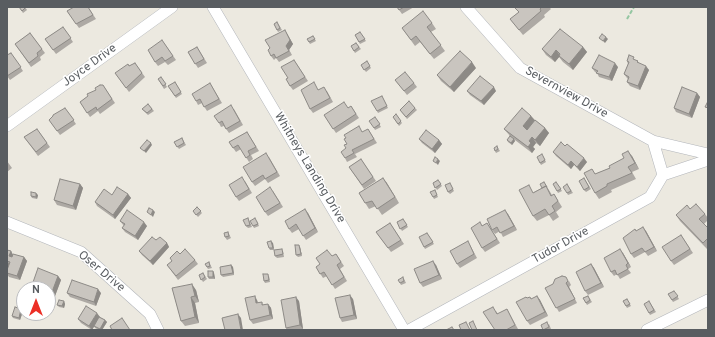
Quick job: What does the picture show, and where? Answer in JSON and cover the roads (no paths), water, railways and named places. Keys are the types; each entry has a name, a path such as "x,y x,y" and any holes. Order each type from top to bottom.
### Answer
{"street":[{"name":"Joyce Drive","path":"7,126 172,7"},
{"name":"Whitneys Landing Drive","path":"213,7 404,330"},
{"name":"Severnview Drive","path":"466,7 520,68 653,142 708,154"},
{"path":"653,142 663,175 708,160"},
{"name":"Tudor Drive","path":"409,330 650,197 663,175"},
{"name":"Oser Drive","path":"7,222 80,252 150,314 158,330"},
{"path":"648,330 708,300"}]}
